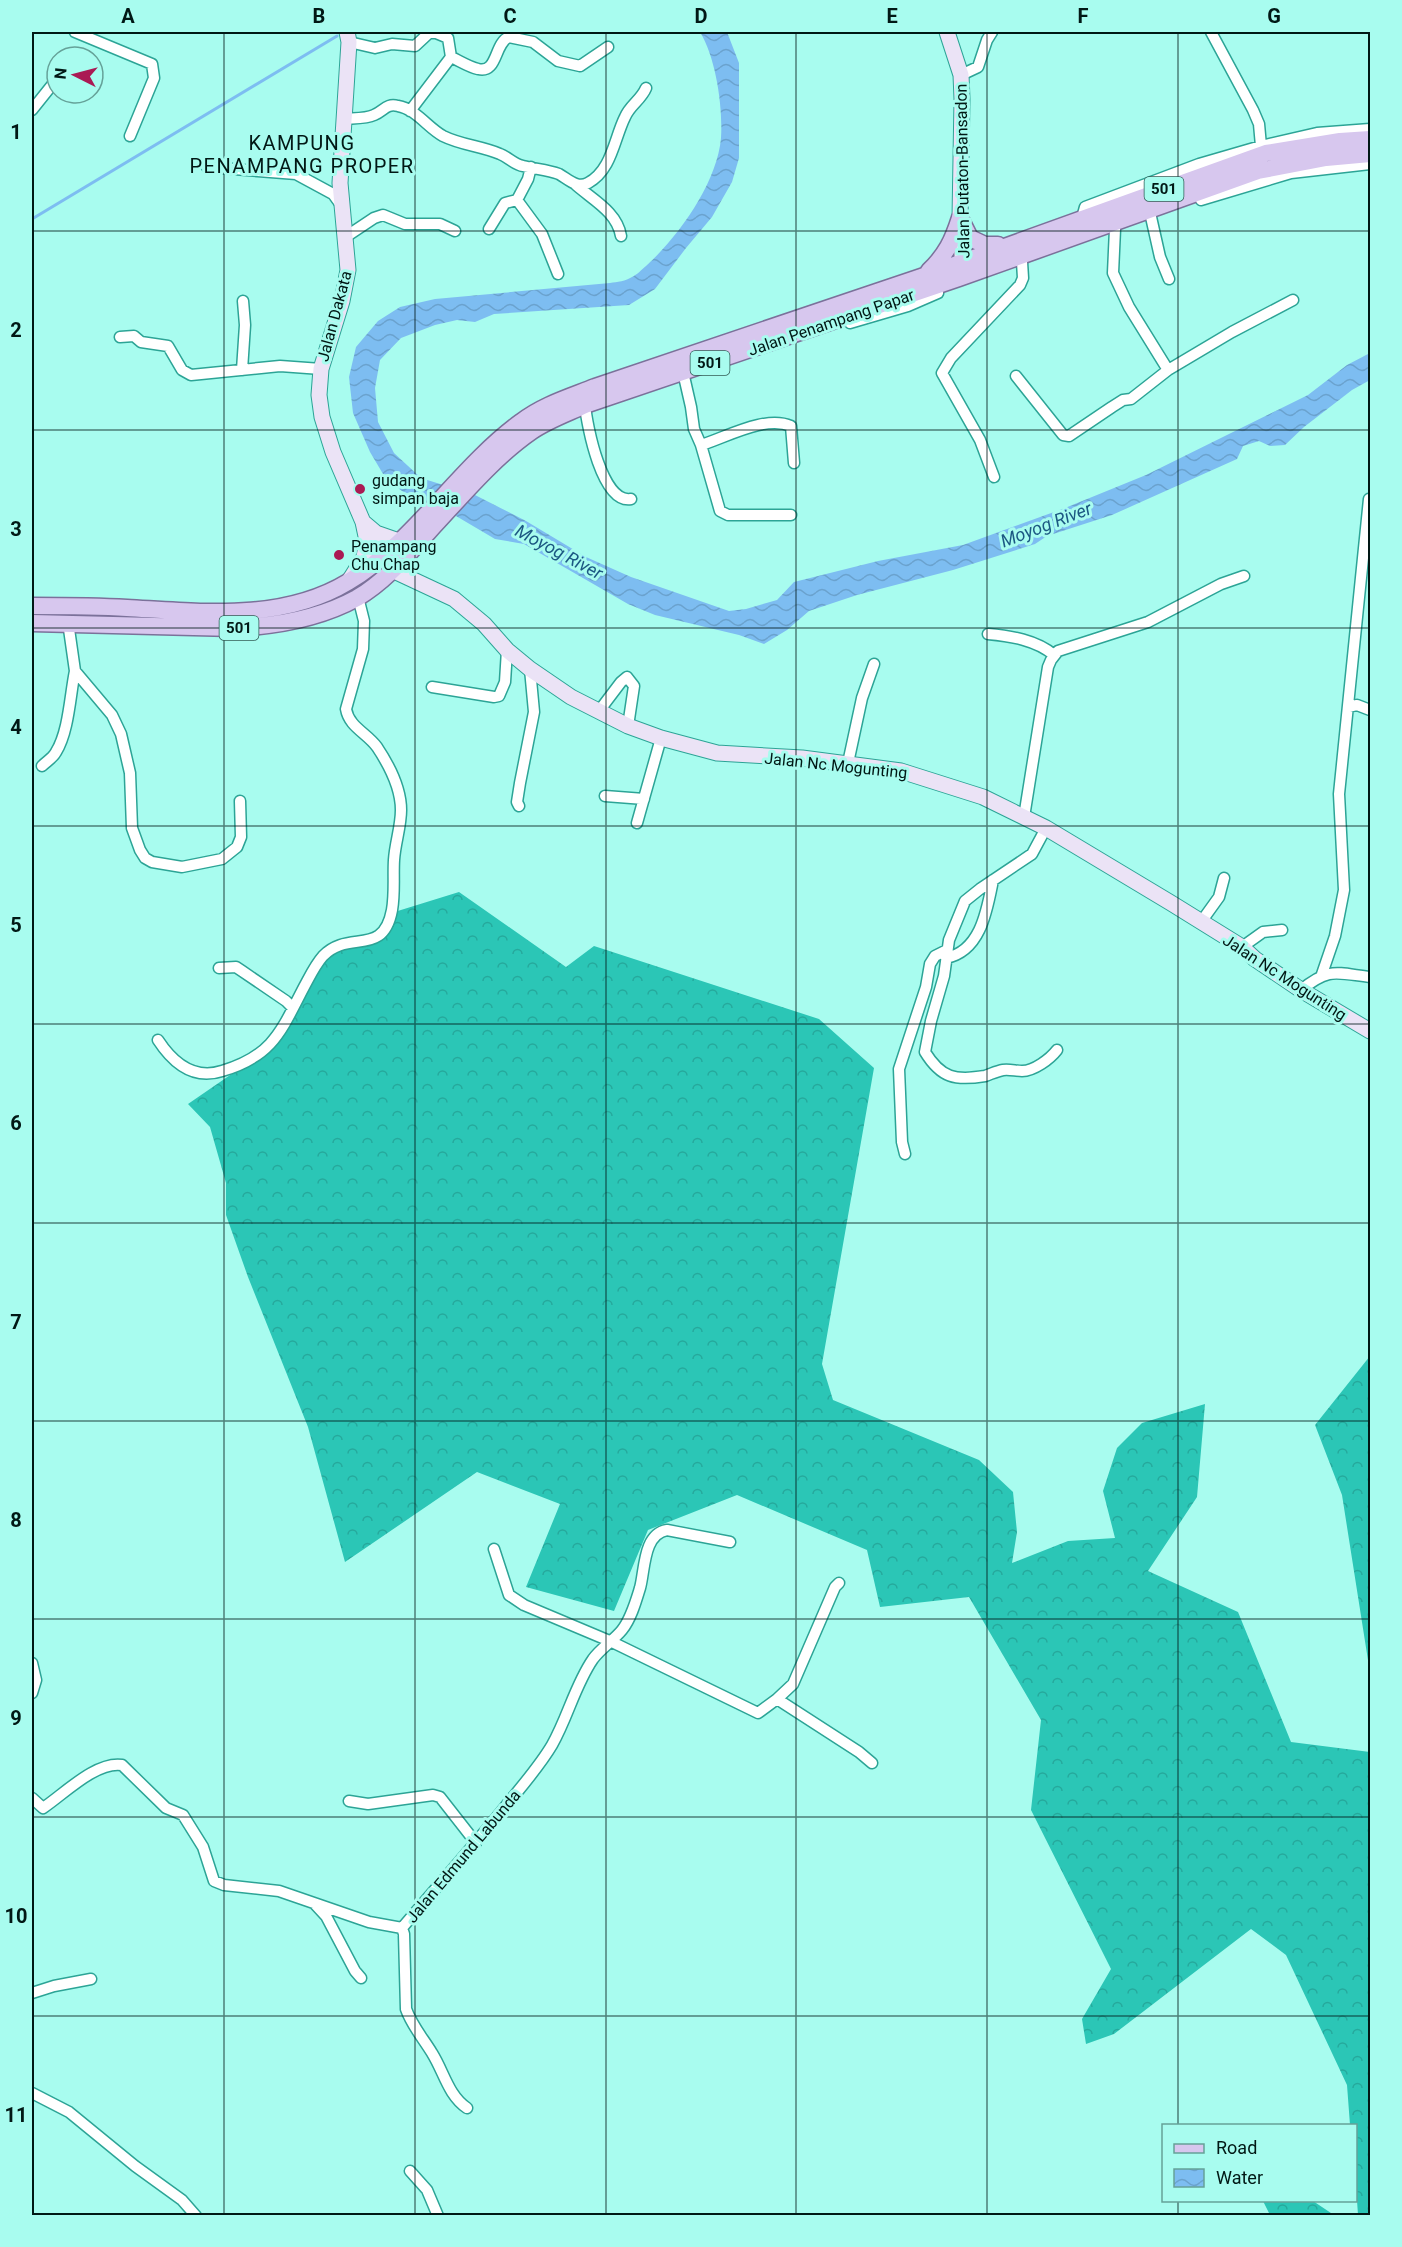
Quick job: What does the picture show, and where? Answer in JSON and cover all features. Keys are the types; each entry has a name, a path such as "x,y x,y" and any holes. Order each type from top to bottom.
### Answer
{"main road":[{"name":"Jalan Penampang Papar","path":"32,623 68,622 205,628 261,627 303,620 333,610 358,597 392,570 419,541 511,429 550,405 595,387 921,278 963,269 1007,245 1266,153 1340,141 1371,140"},
{"name":"Jalan Penampang Papar","path":"32,606 119,607 215,613 289,605 349,581 399,542 471,477 533,431 585,405 830,322 963,269 1258,171 1326,158 1371,154"},
{"path":"960,218 970,238 977,243 1007,245"},
{"path":"921,278 948,251 960,218"}],"street":[{"path":"75,32 152,64 154,78 130,136"},
{"name":"Jalan Putaton-Bansadon","path":"946,32 960,75 962,99 960,218 963,269"},
{"path":"960,75 978,67 992,32"},
{"path":"1212,32 1253,110 1259,124 1261,146"},
{"path":"348,37 375,48 392,44 415,46 429,33 448,38 451,57 410,111"},
{"name":"Jalan Dakata","path":"348,37 340,183 348,270 321,369 319,395 322,417 333,452 363,522 367,541 364,557 349,581"},
{"path":"451,57 484,70 492,64 504,39 520,38 538,44 558,61 580,66 609,47"},
{"path":"576,185 587,184 599,174 613,152 624,118 646,88"},
{"path":"32,110 45,93"},
{"path":"343,119 371,116 389,105 396,105 410,111 442,135 498,153 521,166 559,174 607,210 619,225 621,237"},
{"path":"1082,218 1085,207 1199,164 1317,133 1371,129"},
{"path":"830,322 849,323 885,313 1151,216 1240,187 1291,173 1371,164"},
{"path":"207,167 296,174 333,195 341,205"},
{"path":"489,229 505,203 517,200 528,179 531,167"},
{"path":"517,200 542,234 558,274"},
{"path":"346,236 379,215 405,224 440,224 455,231"},
{"path":"1151,216 1160,257 1169,279"},
{"path":"1115,229 1113,273 1129,307 1168,370"},
{"path":"994,477 980,440 942,373 944,366 951,358 1020,285 1023,278 1022,262"},
{"path":"1016,376 1063,435 1069,436 1123,400 1131,399 1168,370 1232,332 1293,300"},
{"path":"242,370 245,325 243,301"},
{"path":"120,337 134,336 141,342 168,346 182,370 191,375 298,366 321,369"},
{"path":"683,372 694,429 720,510 728,515 791,515"},
{"path":"585,405 587,426 598,464 618,496 626,500 631,499"},
{"path":"701,445 753,427 781,422 791,426 794,463"},
{"path":"1322,974 1335,936 1344,890 1340,794 1369,499"},
{"path":"363,522 376,533 399,542"},
{"name":"Jalan Nc Mogunting","path":"392,570 454,599 484,624 507,650 530,669 571,697 628,726 661,738 717,753 848,763 919,775 976,794 1046,828 1242,947 1255,959 1301,990 1371,1031"},
{"path":"1024,817 1048,667 1054,655 1081,643 1148,622 1221,584 1244,576"},
{"path":"158,1041 184,1068 202,1074 214,1074 246,1063 264,1052 282,1029 313,970 325,954 343,942 371,941 382,931 391,912 395,849 401,810 399,790 378,749 356,728 346,709 363,649 364,621 358,597"},
{"path":"42,766 52,758 58,747 68,718 75,671 68,622"},
{"path":"988,634 1025,640 1047,649 1054,655"},
{"path":"432,687 499,696 504,688 507,650"},
{"path":"848,763 862,698 874,664"},
{"path":"519,806 520,783 534,712 530,669"},
{"path":"75,671 112,715 122,734 130,773 132,828 145,858 152,862 182,867 222,858 237,847 241,837 240,801"},
{"path":"599,711 627,677 634,686 628,726"},
{"path":"1348,707 1357,705 1371,710"},
{"path":"637,823 661,738"},
{"path":"605,796 644,799"},
{"path":"1046,828 1032,854 965,902 949,940 944,976 925,1052 936,1068 944,1074 957,1078 986,1075 1002,1070 1024,1071 1051,1058 1057,1050"},
{"path":"1201,922 1219,897 1224,878"},
{"path":"905,1154 902,1142 899,1069 926,987 930,964 935,956 962,952 976,937 988,906 993,880"},
{"path":"1242,947 1263,932 1282,930"},
{"path":"219,968 236,967 293,1008"},
{"path":"1301,990 1322,974 1330,972 1371,977"},
{"name":"Jalan Edmund Labunda","path":"32,1798 43,1808 95,1771 113,1764 122,1765 166,1808 183,1815 203,1847 214,1881 224,1885 279,1891 369,1922 402,1928 476,1843 552,1745 583,1676 595,1656 612,1642 626,1625 640,1587 650,1544 656,1535 667,1530 730,1542"},
{"path":"494,1549 509,1595 524,1605 612,1642 758,1713 793,1684 835,1587 839,1583"},
{"path":"32,1664 36,1680 32,1693"},
{"path":"777,1699 859,1752 872,1763"},
{"path":"349,1801 368,1804 433,1795 440,1797 476,1843"},
{"path":"314,1902 326,1916 361,1978"},
{"path":"402,1928 406,2009 449,2088 459,2103 467,2108"},
{"path":"32,1993 91,1979"},
{"path":"32,2093 69,2112 135,2166 170,2190 196,2216"},
{"path":"410,2171 427,2190 438,2216"}],"green space":[{"path":"459,892 566,967 594,946 819,1019 874,1068 822,1364 833,1400 979,1460 1013,1492 1017,1532 1012,1563 1068,1541 1115,1538 1103,1491 1117,1448 1142,1423 1205,1404 1197,1497 1148,1571 1238,1612 1291,1742 1370,1752 1370,2215 1358,2215 1357,2124 1350,2124 1347,2085 1286,1955 1251,1929 1114,2034 1086,2044 1082,2019 1111,1969 1031,1810 1041,1720 969,1597 880,1607 867,1550 737,1495 648,1530 614,1611 526,1587 560,1504 477,1472 345,1562 308,1427 248,1277 226,1215 226,1183 210,1127 188,1104 271,1047 320,967 338,947 376,935 388,914"},
{"path":"1370,1356 1370,1673 1342,1495 1315,1425"},
{"path":"1264,2202 1314,2202 1334,2215 1270,2215"}],"water":[{"name":"Moyog River","path":"700,32 727,32 739,63 739,158 732,182 712,217 655,289 629,305 494,314 475,322 457,320 435,325 401,338 380,360 375,388 378,422 394,453 421,478 475,495 526,521 586,557 631,577 729,611 746,609 777,600 794,582 878,561 963,545 1065,508 1146,475 1308,395 1347,365 1370,353 1370,380 1352,390 1304,427 1285,445 1270,446 1259,441 1243,446 1237,459 1112,515 1047,536 1035,544 953,570 857,595 809,611 787,630 764,644 739,635 655,615 628,604 524,544 495,539 456,516 402,491 386,479 370,452 353,413 349,377 356,347 378,321 400,307 435,299 616,282 636,275 646,266 671,240 694,208 712,173 718,155 721,138 719,98 710,55"}],"waterway":[{"path":"32,219 337,36"}],"place":[{"name":"gudang simpan baja","path":"360,489"},
{"name":"Penampang Chu Chap","path":"339,555"}],"district":[{"name":"KAMPUNG PENAMPANG PROPER","path":"302,154"}]}
